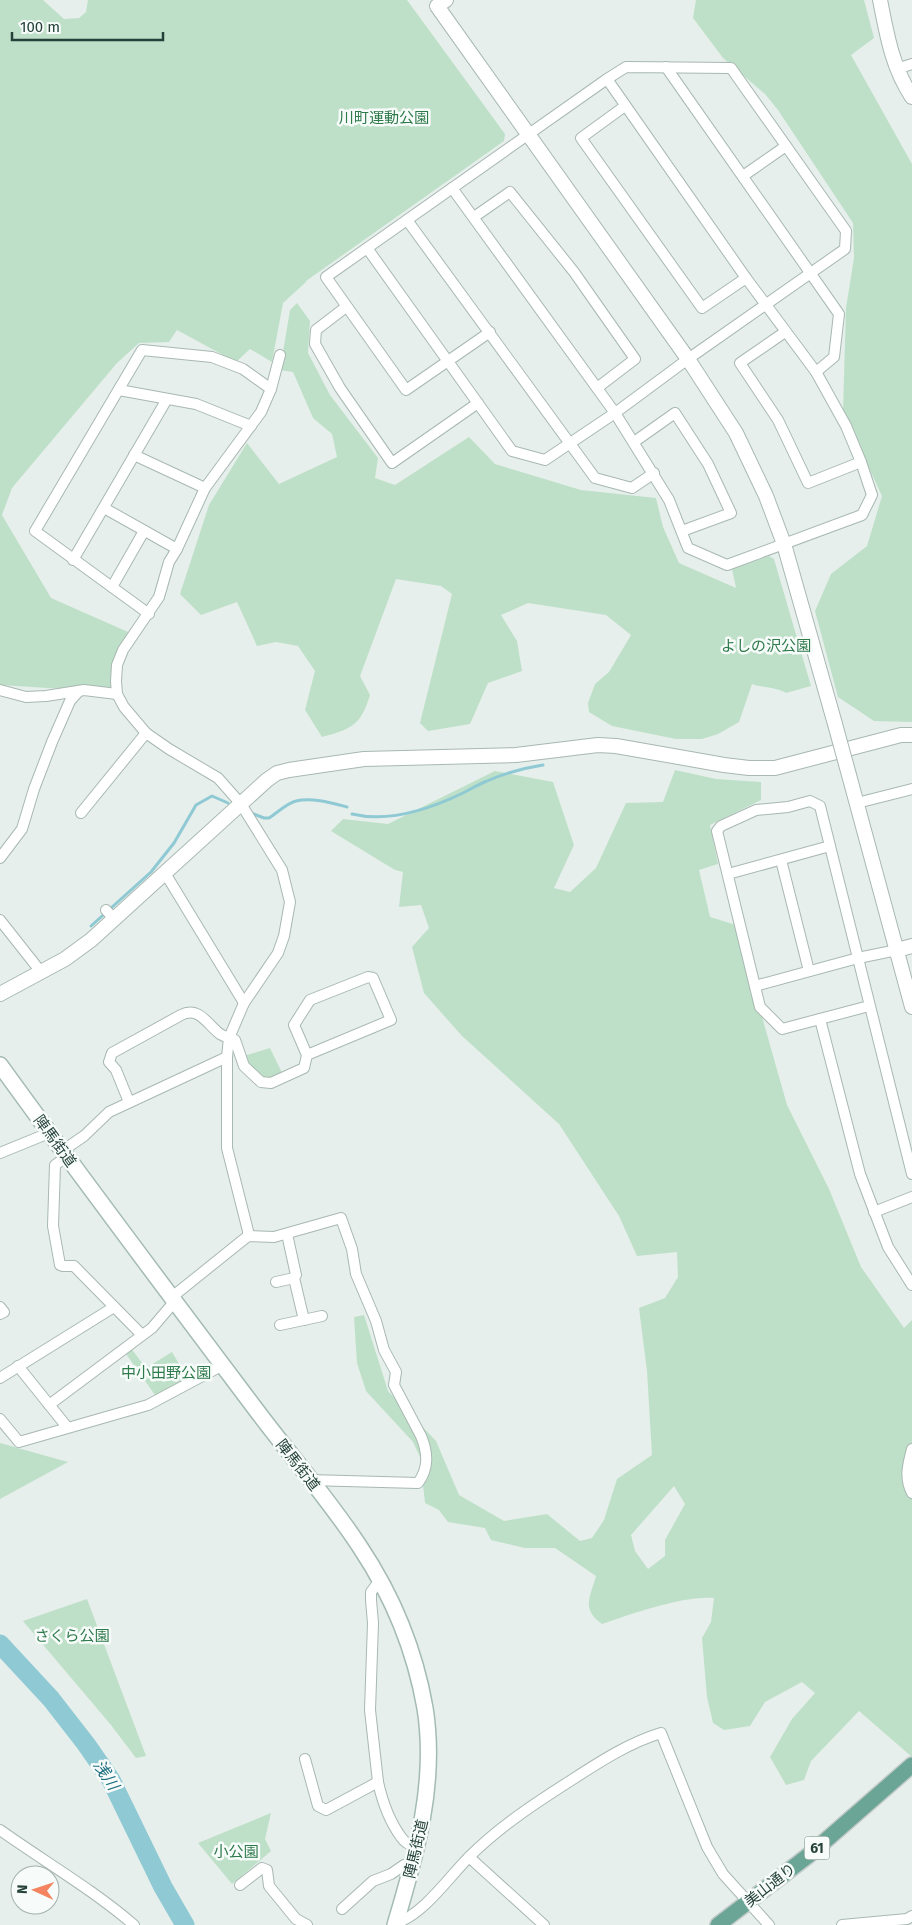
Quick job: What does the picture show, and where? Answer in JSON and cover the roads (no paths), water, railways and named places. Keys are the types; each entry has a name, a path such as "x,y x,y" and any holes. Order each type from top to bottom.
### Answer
{"main road":[{"name":"陣馬街道","path":"0,1065 64,1154 355,1540 380,1580 398,1617 420,1683 425,1711 427,1776 425,1810 418,1848 396,1924"},
{"name":"美山通り","path":"718,1925 823,1843 912,1765"}],"street":[{"path":"446,0 437,6 688,359 736,433 766,496 784,544 912,1007"},
{"path":"880,0 890,50 896,69 912,97"},
{"path":"896,69 912,64"},
{"path":"367,248 448,361 512,451 545,460 615,413 688,359 845,249 846,230 731,68 626,67 528,134 367,248 326,278 406,390 448,361 490,332"},
{"path":"666,68 839,314 834,357 816,372"},
{"path":"452,188 615,413 669,500 688,548 728,565 862,515 872,495 862,462 846,426 816,372 746,278 607,79"},
{"path":"625,106 581,138 702,308 746,278"},
{"path":"743,176 786,146"},
{"path":"474,217 510,192 574,272 635,359 597,388"},
{"path":"407,220 595,478 632,488 654,473"},
{"path":"346,307 316,330 315,344 340,388 392,463 478,403"},
{"path":"785,332 740,362 778,420 808,483 862,462"},
{"path":"149,614 35,531 142,350 212,357 243,369 271,389"},
{"path":"248,1236 227,1148 227,1058 229,1038 244,1002 278,952 284,936 290,902 282,870 241,804 218,778 146,733 128,713 117,694 118,665 123,650 159,597 169,562 178,549 205,488 261,412 271,389 280,356"},
{"path":"119,390 196,404 251,426"},
{"path":"73,560 167,399"},
{"path":"634,442 675,413 708,464 731,513 682,531"},
{"path":"134,455 205,488"},
{"path":"104,508 178,549"},
{"path":"112,587 144,531"},
{"path":"0,690 26,697 79,691 117,694"},
{"path":"0,858 22,829 34,789 52,742 70,701 79,691"},
{"path":"81,812 146,733"},
{"path":"0,994 41,972 91,940 110,914 166,873 277,773 364,760 516,755 598,745 616,746 724,765 749,768 775,768 901,735 912,735"},
{"path":"857,803 912,789"},
{"path":"869,1006 782,1029 760,1006 716,831 721,826 756,810 788,807 810,801 820,806 912,1174"},
{"path":"728,874 830,846"},
{"path":"781,860 809,972"},
{"path":"166,873 244,1002"},
{"path":"0,920 41,972"},
{"path":"755,986 858,958 912,946"},
{"path":"130,1102 116,1070 109,1062 112,1053 188,1011 196,1012 222,1035 235,1040 244,1066 266,1084 304,1068 307,1055 294,1025 310,1000 368,977 372,978 391,1020 307,1055"},
{"path":"820,1019 860,1174 888,1247 912,1286"},
{"path":"142,1335 74,1266 60,1265 53,1226 55,1165 64,1154 109,1112 227,1058"},
{"path":"0,1154 49,1133"},
{"path":"874,1212 912,1197"},
{"path":"49,1405 152,1328 174,1299 248,1236 274,1237 341,1218 352,1249 356,1274 376,1321 384,1350 396,1372 394,1385 421,1436 426,1454 426,1469 418,1483 309,1480"},
{"path":"287,1234 296,1275 294,1278 304,1320"},
{"path":"276,1282 294,1278"},
{"path":"0,1306 4,1312 0,1314"},
{"path":"0,1378 114,1307"},
{"path":"280,1325 322,1316"},
{"path":"0,1419 19,1442 148,1405 223,1365"},
{"path":"18,1366 67,1427"},
{"path":"912,1449 907,1466 907,1479 912,1493"},
{"path":"380,1580 371,1592 373,1623 370,1676 370,1710 378,1782 380,1793 402,1839 409,1845 418,1848"},
{"path":"396,1924 406,1920 438,1892 469,1857 518,1815 603,1760 661,1733 707,1847 723,1874 769,1925"},
{"path":"306,1759 318,1806 326,1810 378,1782"},
{"path":"0,1830 55,1866 117,1910 134,1925"},
{"path":"469,1857 544,1925"},
{"path":"342,1909 373,1881 391,1874 404,1865 413,1865"},
{"path":"240,1886 262,1868 267,1870 269,1886 296,1919 307,1925"},
{"path":"842,1925 907,1919 912,1916"}],"waterway":[{"path":"352,814 380,817 409,813 437,804 484,782 522,769 543,765"},
{"path":"91,926 151,872 174,843 196,805 212,796 228,803"},
{"path":"251,813 269,818 289,804 302,800 322,801 347,807"},
{"name":"浅川","path":"0,1644 51,1699 111,1780 163,1887 185,1925"}],"park label":[{"name":"川町運動公園","path":"384,118"},
{"name":"よしの沢公園","path":"766,646"},
{"name":"中小田野公園","path":"166,1373"},
{"name":"さくら公園","path":"72,1636"},
{"name":"小公園","path":"236,1852"}]}
